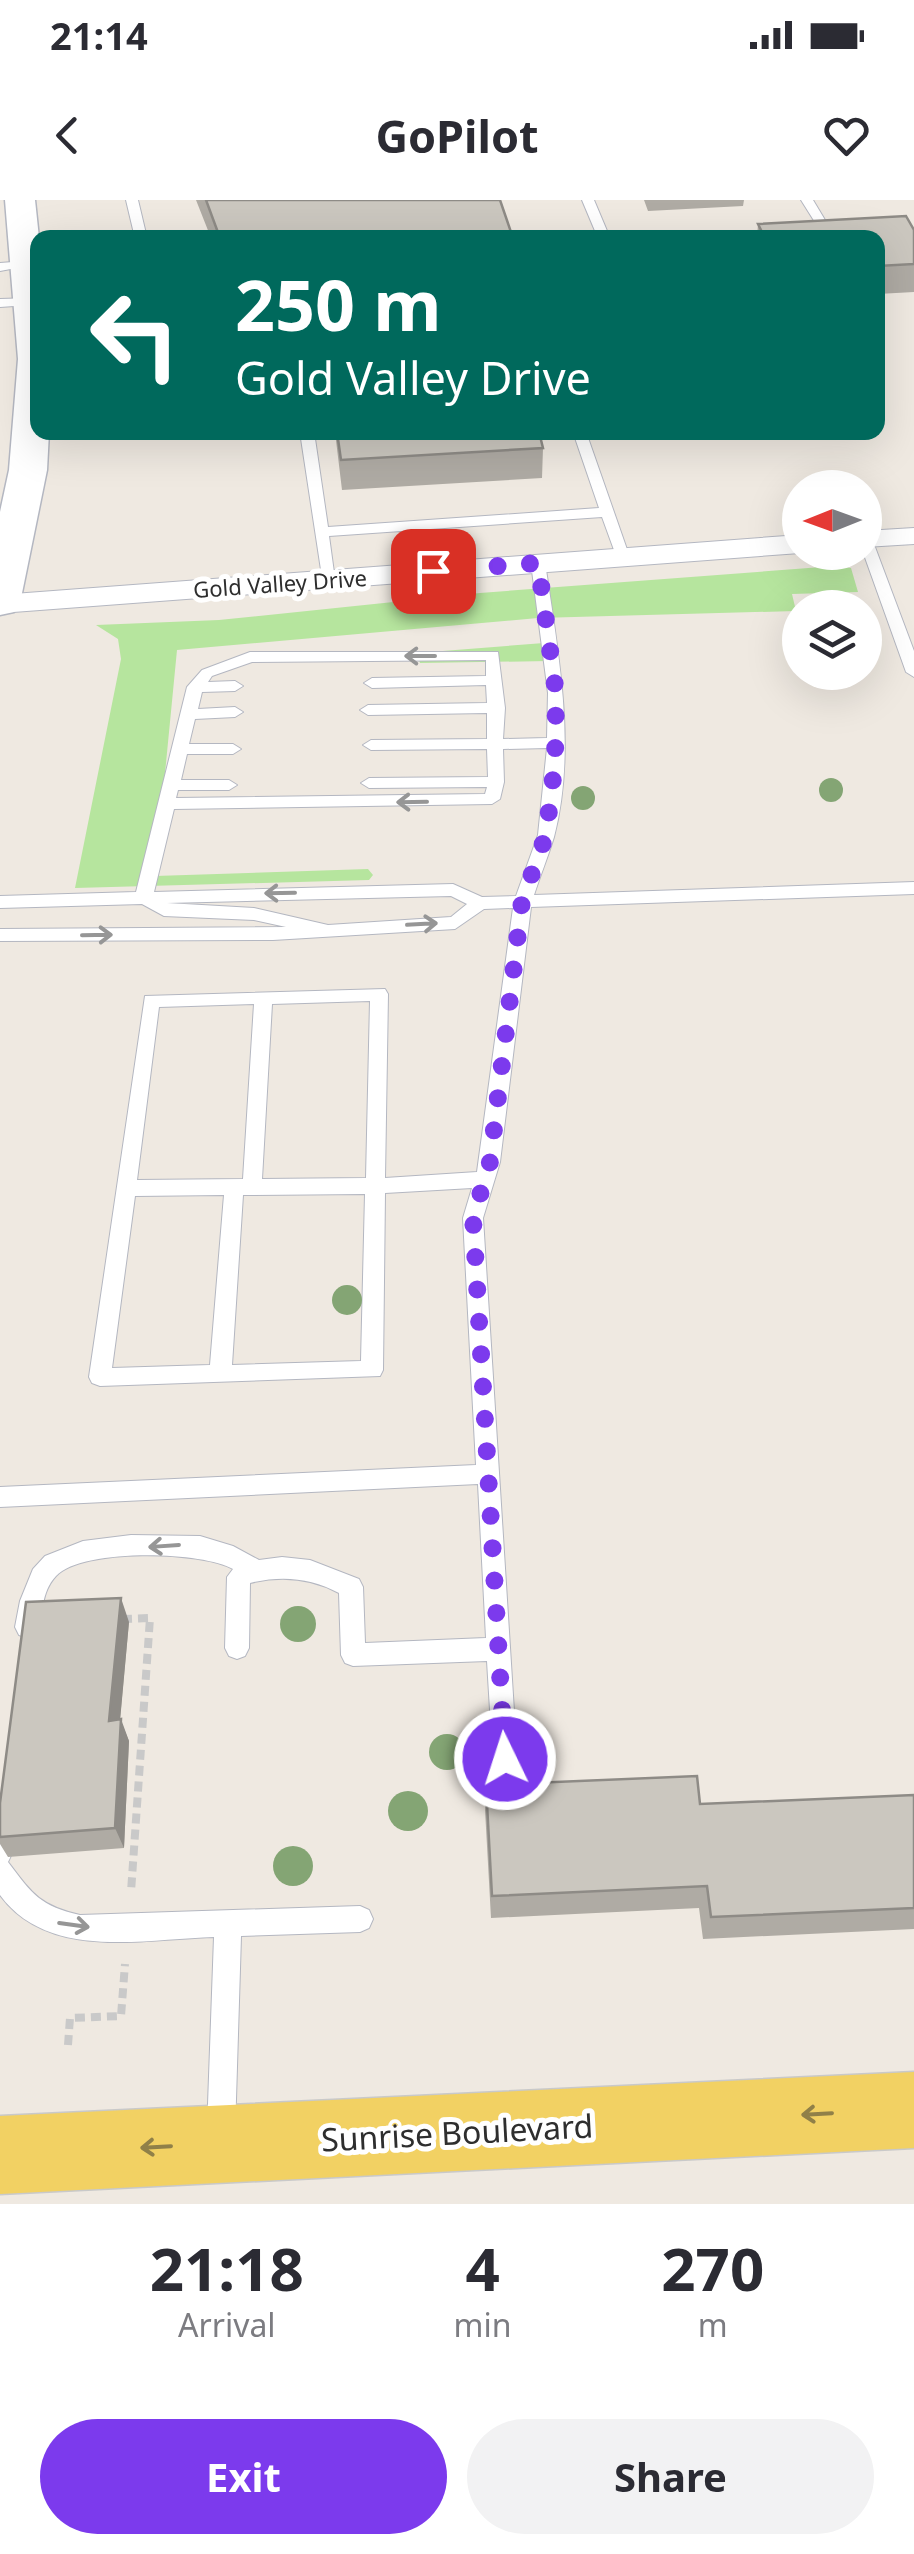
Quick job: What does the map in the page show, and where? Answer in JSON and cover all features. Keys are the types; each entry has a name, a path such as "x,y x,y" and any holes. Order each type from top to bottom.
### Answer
{"main road":[{"path":"20,200 21,299 30,338"},
{"path":"1,593 8,528 28,470 30,438"},
{"name":"Sunrise Boulevard","path":"0,2155 914,2110"}],"street":[{"path":"882,539 914,536"},
{"name":"Gold Valley Drive","path":"1,593 328,580 782,545"}],"lane":[{"path":"132,200 139,230"},
{"path":"588,200 601,230"},
{"path":"807,200 825,230 842,229"},
{"path":"309,440 328,580"},
{"path":"582,440 623,558"},
{"path":"321,532 607,512"},
{"path":"505,1759 473,1218 497,1117 522,901 546,835 556,693 538,563"},
{"path":"880,570 898,608 914,672"},
{"path":"144,898 165,804 194,686 207,673 250,657 493,655 497,708 496,782 492,798 165,804"},
{"path":"372,683 494,680"},
{"path":"194,686 235,686"},
{"path":"368,710 497,708"},
{"path":"187,714 235,712"},
{"path":"371,746 555,743"},
{"path":"180,750 233,748"},
{"path":"369,783 496,782"},
{"path":"170,785 229,784"},
{"path":"0,902 453,890 480,903 914,888"},
{"path":"144,898 164,910 254,914 326,930"},
{"path":"0,935 224,935 455,922 480,903"},
{"path":"379,994 376,1186 372,1370 100,1378 151,1001 379,994"},
{"path":"220,1374 264,999"},
{"path":"126,1188 376,1186 485,1179"},
{"path":"0,1498 487,1474"},
{"path":"23,1660 30,1602 36,1585 52,1564 71,1553 193,1544 216,1549 256,1570"},
{"path":"237,1648 240,1578 256,1570 307,1569 351,1587 353,1655 498,1649"},
{"path":"0,1853 7,1795"},
{"path":"0,1872 18,1901 42,1920 80,1928 360,1919"},
{"path":"221,2144 228,1924"}],"path":[{"path":"68,2045 70,2018 121,2016 150,1618 112,1619"}],"green space":[{"path":"782,570 852,570 857,590 782,590 782,611 538,618 177,650 155,876 368,869 373,875 369,880 75,888 121,659 118,639 96,625 219,620 480,593"},
{"path":"544,643 549,661 420,663 417,653"}],"building":[{"path":"206,200 500,200 510,230 217,230"},
{"path":"906,216 914,230 914,264 885,266 885,230 761,230 758,224"},
{"path":"338,440 541,440 543,448 341,460"},
{"path":"121,1598 109,1721 121,1719 115,1828 0,1837 0,1803 26,1602"},
{"path":"697,1776 700,1804 914,1795 914,1908 711,1917 707,1886 492,1896 486,1785"}],"route":[{"path":"433,571 538,563 556,693 555,762 546,835 522,901 497,1117 490,1162 473,1218 505,1759"}]}
